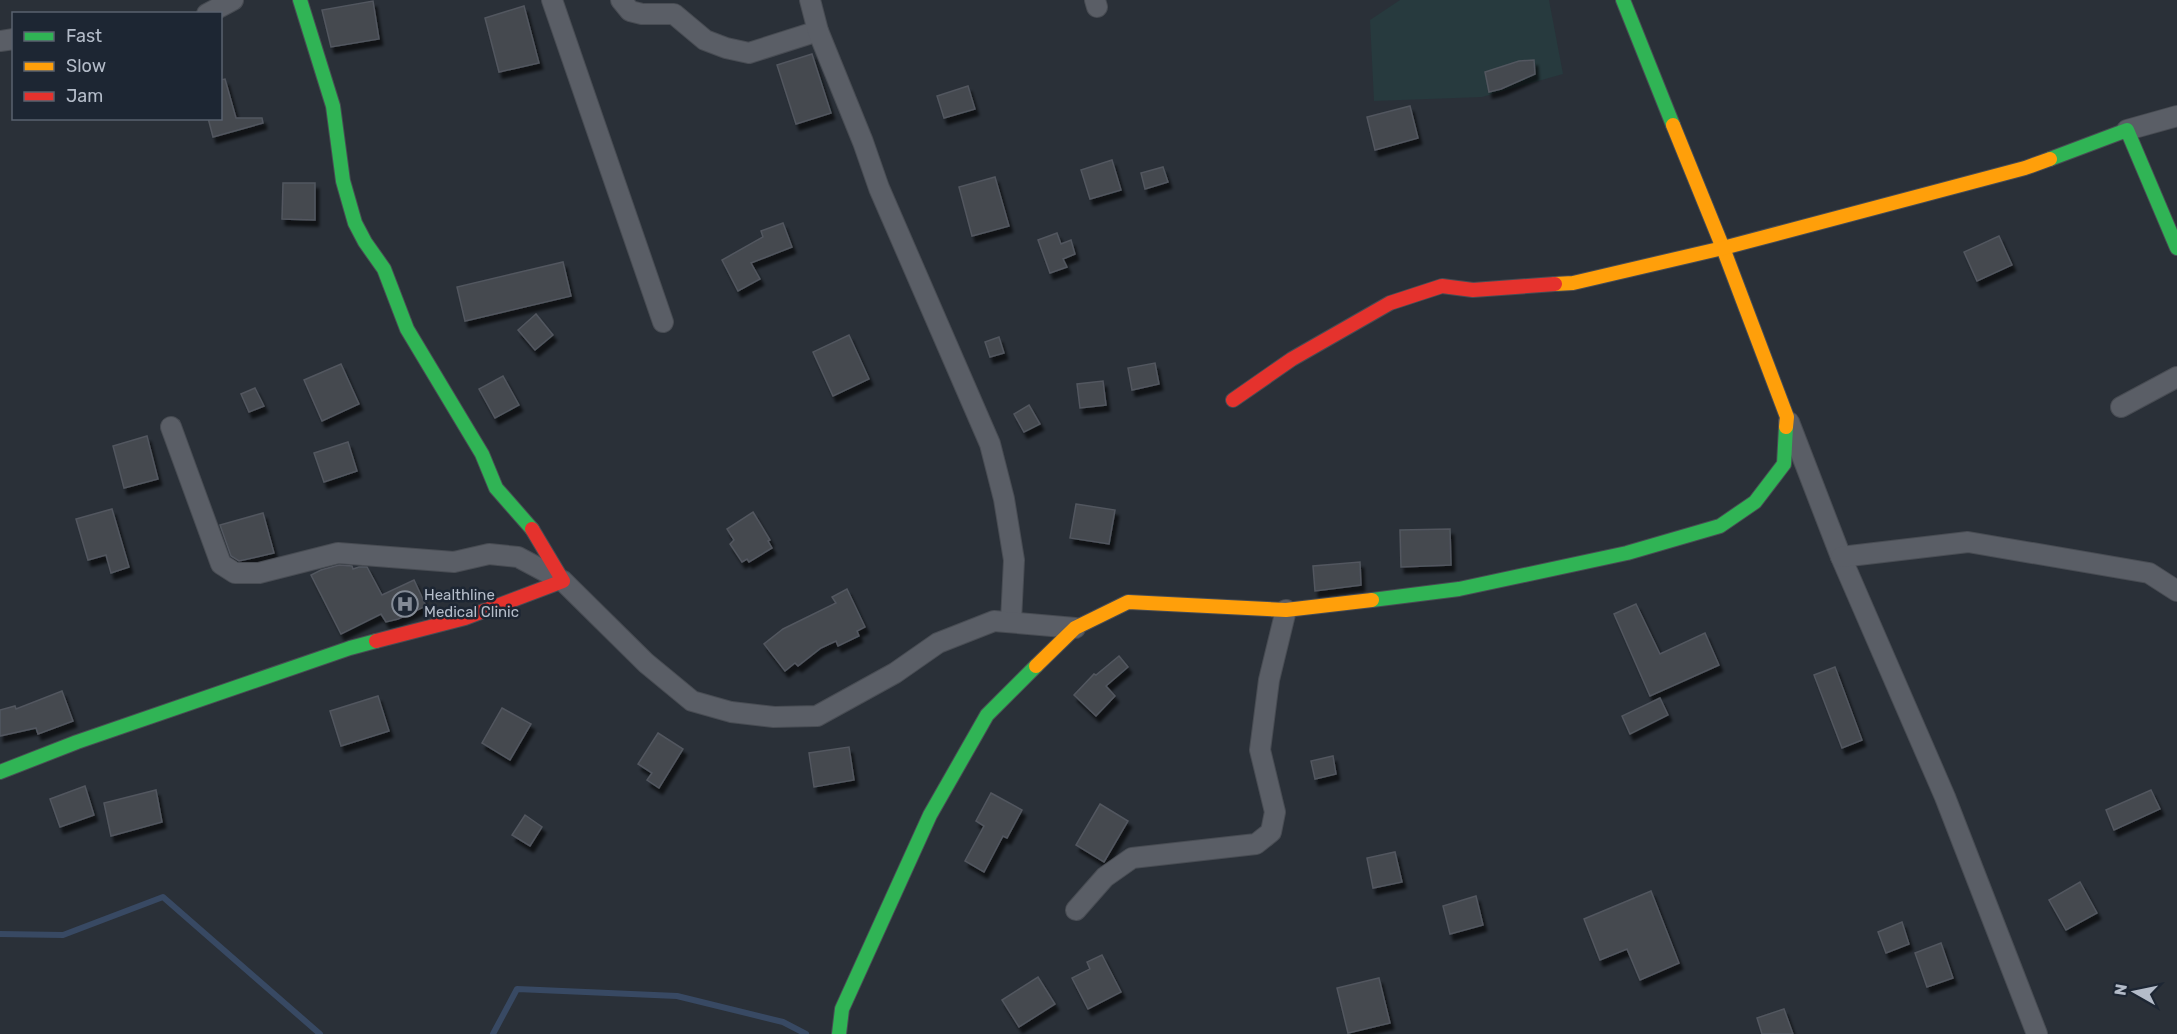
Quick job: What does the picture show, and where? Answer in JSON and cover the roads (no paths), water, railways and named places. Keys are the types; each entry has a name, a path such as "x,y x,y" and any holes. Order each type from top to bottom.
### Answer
{"street":[{"path":"211,12 233,0"},
{"path":"300,0 333,106 343,181 355,223 365,243 384,269 407,329 482,454 496,488 536,536 563,581 646,663 692,701 731,712 774,717 817,716 895,673 938,643 994,621 1075,628"},
{"path":"552,0 663,322"},
{"path":"621,0 630,11 642,14 674,14 705,40 749,53 818,31"},
{"path":"810,0 818,31 879,188 990,444 1004,499 1014,560 1011,621"},
{"path":"1623,0 1723,248 1842,557 1946,797 2037,1034"},
{"path":"1233,400 1292,358 1390,303 1442,286 1473,290 1573,283 1723,248 2025,168 2127,130 2177,116"},
{"path":"2127,130 2177,248"},
{"path":"2121,407 2177,377"},
{"path":"839,1034 842,1009 930,815 987,715 1075,628 1128,602 1286,610 1460,589 1627,553 1720,526 1755,502 1784,464 1787,417"},
{"path":"171,427 221,564 235,573 260,573 338,554 454,562 489,554 518,557 563,581"},
{"path":"1842,557 1968,542 2149,573 2177,591"},
{"path":"0,772 133,722 350,648 465,618 563,581"},
{"path":"1076,910 1106,877 1132,858 1256,844 1271,831 1275,812 1260,750 1269,680 1286,610"}],"waterway":[{"path":"0,934 63,935 163,897 320,1034"},
{"path":"493,1034 517,989 677,996 783,1022 806,1034"}],"place":[{"name":"Healthline Medical Clinic","path":"405,604"}]}
